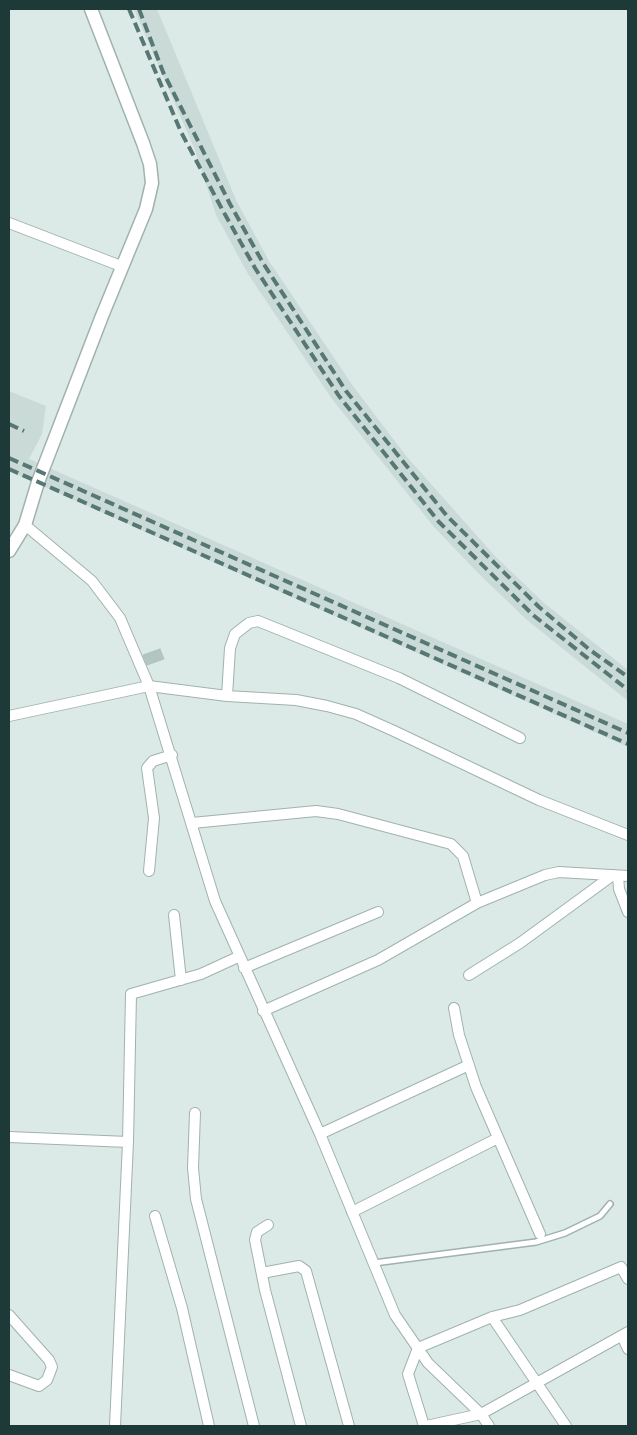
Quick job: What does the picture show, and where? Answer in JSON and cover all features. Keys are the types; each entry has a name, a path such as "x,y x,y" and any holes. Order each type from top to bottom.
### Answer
{"street":[{"path":"9,551 25,525 38,482 121,266 146,209 152,183 150,164 90,9"},
{"path":"9,222 121,266"},
{"path":"25,525 92,581 120,618 149,686 172,755 215,900 238,957 320,1134 395,1315 428,1363 481,1414 489,1426"},
{"path":"227,696 230,648 235,634 249,623 258,622 399,678 520,738"},
{"path":"9,716 149,686 227,696 296,700 356,714 539,800 628,835"},
{"path":"149,871 154,818 146,768 153,761 172,755"},
{"path":"192,823 316,811 338,814 451,844 458,848 468,867 477,903"},
{"path":"263,1011 378,960 477,903 545,875 559,872 620,876"},
{"path":"620,876 619,889 628,912"},
{"path":"469,975 620,876"},
{"path":"244,968 378,912"},
{"path":"174,915 181,980"},
{"path":"115,1426 128,1142 131,994 135,991 201,974 238,957"},
{"path":"454,1008 459,1035 469,1065 498,1138 540,1234"},
{"path":"320,1134 469,1065"},
{"path":"195,1113 193,1168 196,1199 254,1426"},
{"path":"9,1137 128,1142"},
{"path":"352,1212 498,1138"},
{"path":"155,1216 182,1308 209,1426"},
{"path":"268,1225 257,1232 255,1240 286,1372 301,1426"},
{"path":"628,1279 625,1265 520,1310 492,1317 418,1348 408,1374 425,1426 481,1414 535,1382 625,1334 628,1349"},
{"path":"262,1273 299,1266 306,1271 350,1426"},
{"path":"9,1316 49,1360 52,1367 47,1380 39,1386 9,1376"},
{"path":"492,1317 566,1426"}],"lane":[{"path":"374,1264 536,1242 565,1233 600,1216 610,1204"}],"shaded area":[{"path":"134,9 157,9 236,200 269,261 353,386 407,457 495,556 544,603 628,670 628,701 527,620 479,574 434,527 332,399 248,274 216,215 195,150"},
{"path":"9,391 46,406 42,434 29,459 628,724 628,747 9,471"}],"building":[{"path":"160,649 164,659 147,665 143,655"}],"railway":[{"path":"129,9 181,132 222,209 255,268 339,396 439,522 533,615 628,690"},
{"path":"139,9 163,72 230,204 263,263 346,391 447,516 539,607 590,650 628,677"},
{"path":"9,424 24,431"},
{"path":"9,458 628,733"},
{"path":"9,469 628,744"}]}
